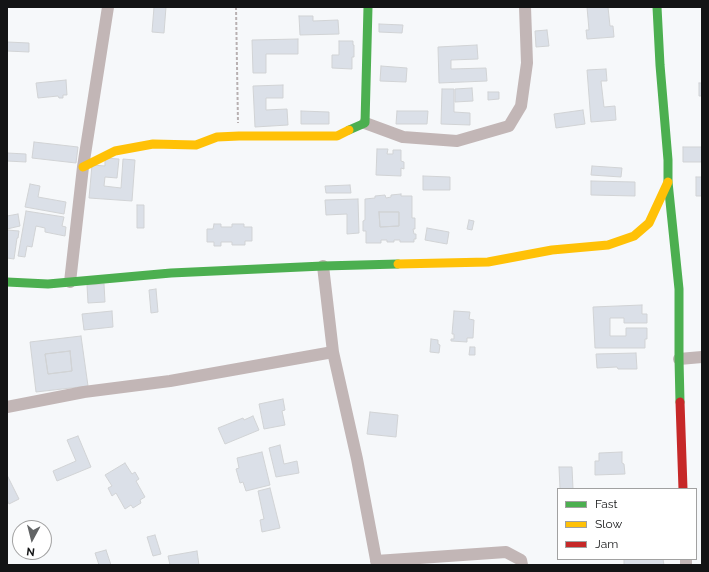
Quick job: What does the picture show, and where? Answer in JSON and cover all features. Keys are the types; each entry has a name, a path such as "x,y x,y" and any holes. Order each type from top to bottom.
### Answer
{"street":[{"path":"70,282 82,168 108,7"},
{"path":"365,123 367,104 368,7"},
{"path":"82,168 115,151 153,144 196,145 217,137 337,136 365,123 404,137 457,141 509,126 521,106 527,63 525,7"},
{"path":"657,7 668,160 668,182 679,289 679,359 684,488"},
{"path":"7,282 48,284 171,273 323,266 488,262 552,250 608,245 634,236 649,223 668,182"},
{"path":"323,266 333,352 357,459 376,563 506,552 522,560 522,565"},
{"path":"7,407 84,392 170,381 333,352"},
{"path":"679,359 702,357"}],"path":[{"path":"236,7 239,136"}],"building":[{"path":"154,7 166,7 164,33 152,32"},
{"path":"587,7 608,7 610,26 613,26 614,37 587,39 586,30 589,30"},
{"path":"299,16 313,16 313,21 338,20 339,34 300,35"},
{"path":"379,24 403,25 402,33 379,32"},
{"path":"547,30 549,46 536,47 535,31"},
{"path":"298,39 298,54 266,54 266,73 253,73 252,40"},
{"path":"339,41 353,41 354,57 352,57 352,69 332,68 332,55 339,55"},
{"path":"7,42 29,43 29,52 7,51"},
{"path":"477,45 478,59 451,60 451,69 486,68 487,81 439,83 438,47"},
{"path":"381,66 407,68 406,82 380,81"},
{"path":"606,69 607,81 601,81 604,107 615,106 616,120 591,122 587,70"},
{"path":"66,80 67,95 63,95 63,98 59,98 58,96 38,98 36,83"},
{"path":"699,83 702,83 702,96 699,96"},
{"path":"283,85 283,98 266,98 266,110 287,109 288,125 255,127 253,86"},
{"path":"472,88 473,101 455,102 455,89"},
{"path":"442,89 454,89 454,112 470,113 470,125 441,124"},
{"path":"488,92 499,92 499,99 488,100"},
{"path":"583,110 585,124 556,128 554,114"},
{"path":"301,111 329,112 329,124 301,124"},
{"path":"397,111 428,111 427,124 396,124"},
{"path":"34,142 78,147 76,163 32,158"},
{"path":"683,147 702,147 702,162 683,162"},
{"path":"377,149 388,149 387,154 393,154 393,150 401,150 401,161 404,162 404,169 401,168 401,176 376,175"},
{"path":"7,153 26,154 26,162 7,161"},
{"path":"105,158 119,159 117,178 105,177 104,186 121,188 123,159 135,160 132,201 89,198 92,165 105,166"},
{"path":"592,166 622,168 621,177 591,175"},
{"path":"423,176 450,177 450,190 423,190"},
{"path":"696,177 702,177 702,196 696,196"},
{"path":"591,181 635,182 635,196 591,195"},
{"path":"30,184 40,186 38,197 66,202 64,214 25,207"},
{"path":"350,185 351,193 326,193 325,186"},
{"path":"401,194 401,196 412,196 412,218 415,218 415,229 413,229 414,234 416,234 416,239 414,239 414,242 400,242 400,240 394,240 394,242 387,242 387,240 381,240 381,243 366,243 366,231 363,231 363,221 365,220 365,199 385,195 386,198 391,197 391,195","holes":["379,212 399,212 399,226 380,227"]},
{"path":"358,199 359,233 347,234 347,214 326,215 325,200"},
{"path":"137,205 144,205 144,228 137,228"},
{"path":"26,211 64,217 62,226 66,227 65,236 45,232 45,228 36,226 32,247 27,246 25,257 18,256"},
{"path":"379,212 399,212 399,226 380,227"},
{"path":"18,214 20,226 7,229 7,216"},
{"path":"469,220 474,221 472,230 467,229"},
{"path":"214,224 221,224 221,227 232,227 232,224 244,224 244,227 252,227 252,241 245,241 245,245 232,245 232,242 221,242 221,246 214,246 214,242 207,242 207,229 213,229"},
{"path":"427,228 449,232 447,244 425,240"},
{"path":"7,230 19,231 14,259 7,258"},
{"path":"104,284 105,302 88,303 87,285"},
{"path":"156,289 158,312 151,313 149,290"},
{"path":"642,305 642,314 647,314 647,323 624,323 624,318 610,318 610,336 626,336 626,328 647,328 645,348 595,348 593,307"},
{"path":"112,311 113,327 84,330 82,314"},
{"path":"454,311 470,312 469,319 474,320 473,338 467,338 467,342 451,341 451,339 454,339 454,334 452,334"},
{"path":"81,336 88,386 36,392 30,342","holes":["70,351 72,371 48,374 45,354"]},
{"path":"431,339 438,340 438,344 440,345 439,353 430,352"},
{"path":"470,347 475,347 475,355 469,355"},
{"path":"70,351 72,371 48,374 45,354"},
{"path":"636,353 637,369 618,369 617,367 597,368 596,354"},
{"path":"283,399 285,410 282,411 285,425 264,429 259,404"},
{"path":"370,412 398,415 396,437 367,434"},
{"path":"253,416 259,430 225,444 218,428 243,418 244,420"},
{"path":"78,436 91,467 57,481 53,471 76,461 67,440"},
{"path":"280,445 284,464 297,461 299,473 276,477 269,448"},
{"path":"262,452 270,485 246,491 243,482 240,483 236,469 239,468 237,458"},
{"path":"622,452 622,463 624,464 625,474 595,475 595,461 599,461 599,453"},
{"path":"125,463 132,474 135,472 139,479 136,481 145,497 140,500 141,503 133,508 131,505 125,509 116,493 112,496 108,488 112,486 105,475"},
{"path":"559,467 572,467 573,488 560,488"},
{"path":"7,475 19,499 9,504 7,500"},
{"path":"270,488 280,528 262,532 260,520 264,519 258,491"},
{"path":"155,535 161,554 153,556 147,537"},
{"path":"106,550 111,565 99,565 95,553"},
{"path":"197,551 199,565 170,565 168,556"},
{"path":"624,560 663,560 664,565 624,565"}],"traffic: fast":[{"path":"349,130 365,123 368,7"},
{"path":"657,7 668,160 668,182 679,289 680,402"},
{"path":"7,282 48,284 171,273 398,264"}],"traffic: slow":[{"path":"83,167 115,151 153,144 196,145 217,137 239,136 337,136 349,130"},
{"path":"398,264 488,262 552,250 608,245 634,236 649,223 668,182"}],"traffic: jam":[{"path":"680,402 683,488"}]}
